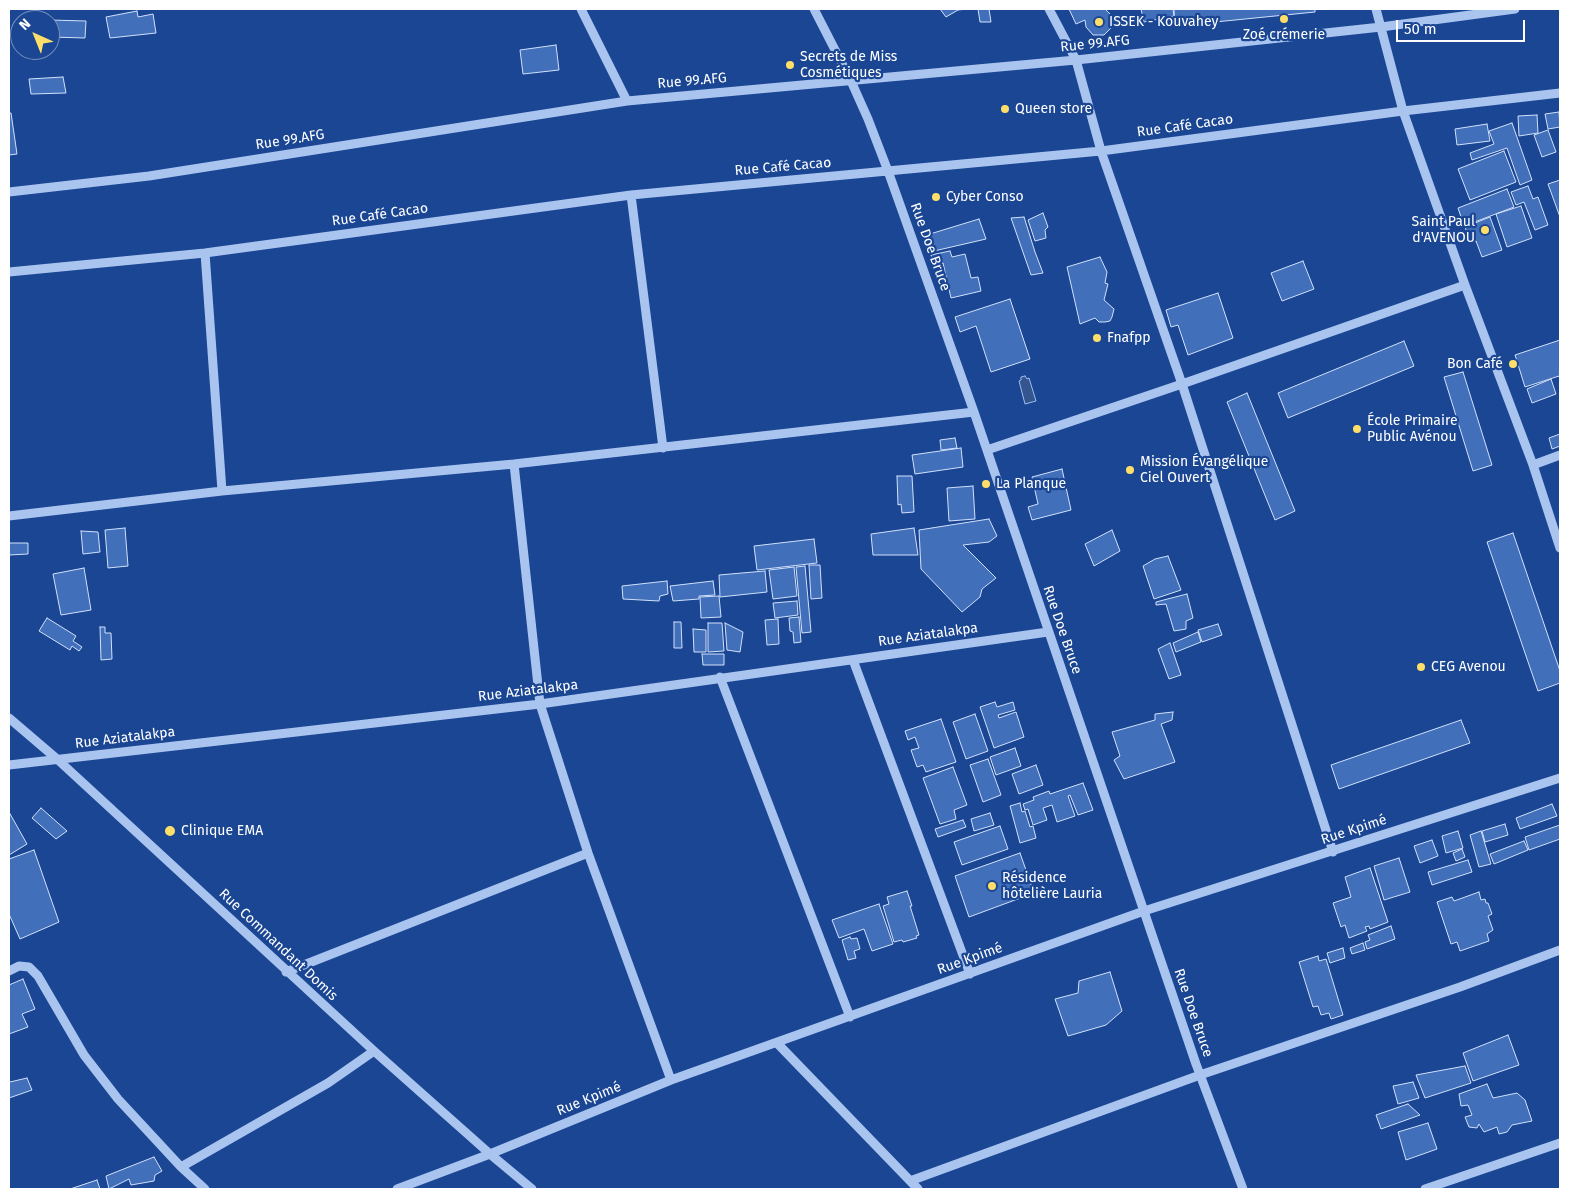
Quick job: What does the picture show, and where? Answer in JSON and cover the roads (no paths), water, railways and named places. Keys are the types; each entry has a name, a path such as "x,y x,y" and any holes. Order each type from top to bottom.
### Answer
{"street":[{"path":"581,9 627,101"},
{"name":"Rue Doe Bruce","path":"814,9 851,80 888,171 974,412 1200,1075 1243,1189"},
{"path":"1049,9 1076,60 1101,151 1182,384 1333,852"},
{"path":"1376,9 1403,111 1465,285 1533,465 1560,548"},
{"name":"Rue 99.AFG","path":"9,192 149,176 627,101 1076,60 1381,27 1515,9"},
{"name":"Rue Café Cacao","path":"9,272 205,253 630,195 1101,151 1403,111 1560,93"},
{"path":"630,195 663,448"},
{"path":"205,253 222,492"},
{"path":"987,450 1465,285"},
{"path":"9,516 222,492 663,448 974,412"},
{"path":"1533,465 1560,455"},
{"path":"514,464 540,704 588,853 671,1080"},
{"name":"Rue Aziatalakpa","path":"9,765 540,704 1048,632"},
{"path":"853,660 970,974"},
{"path":"720,678 850,1017"},
{"name":"Rue Commandant Domis","path":"9,718 57,759 286,972 490,1154 532,1189"},
{"name":"Rue Kpimé","path":"397,1189 490,1154 671,1080 1144,911 1560,778"},
{"path":"286,972 588,853"},
{"path":"910,1181 1200,1075 1460,987 1560,950"},
{"path":"9,970 19,966 29,967 38,976 84,1055 118,1099 204,1189"},
{"path":"777,1043 918,1189"},
{"path":"181,1167 328,1083 374,1051"},
{"path":"1425,1189 1560,1143"}],"water":[{"path":"1025,376 1027,379 1029,378 1036,401 1025,404 1019,381 1021,377"}],"place":[{"name":"Zoé crémerie","path":"1284,19"},
{"name":"ISSEK - Kouvahey","path":"1099,22"},
{"name":"Secrets de Miss Cosmétiques","path":"790,65"},
{"name":"Queen store","path":"1005,109"},
{"name":"Cyber Conso","path":"936,197"},
{"name":"Saint Paul d'AVENOU","path":"1485,230"},
{"name":"Fnafpp","path":"1097,338"},
{"name":"Bon Café","path":"1513,364"},
{"name":"École Primaire Public Avénou","path":"1357,429"},
{"name":"Mission Évangélique Ciel Ouvert","path":"1130,470"},
{"name":"La Planque","path":"986,484"},
{"name":"CEG Avenou","path":"1421,667"},
{"name":"Clinique EMA","path":"170,831"},
{"name":"Résidence hôtelière Lauria","path":"992,886"}]}
